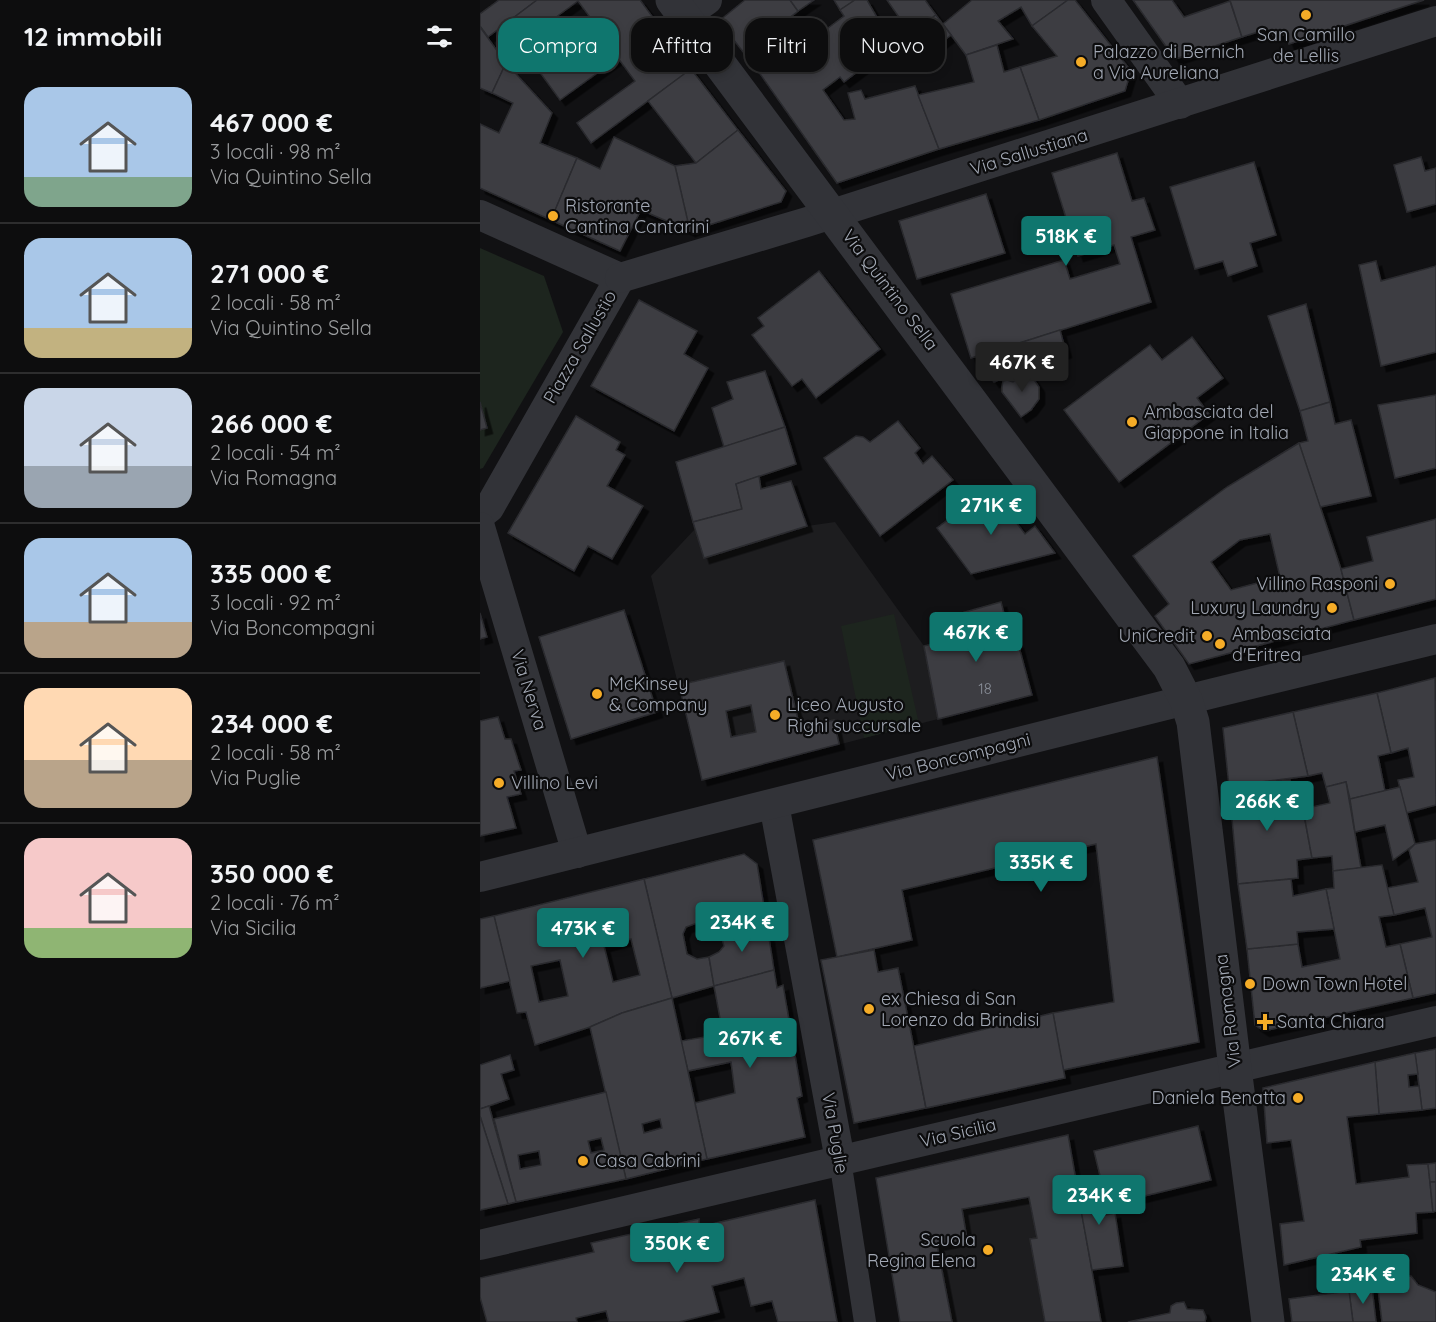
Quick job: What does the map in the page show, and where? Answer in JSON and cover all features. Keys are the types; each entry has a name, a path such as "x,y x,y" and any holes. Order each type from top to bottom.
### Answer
{"street":[{"path":"1106,0 1180,104"},
{"name":"Via Quintino Sella","path":"688,5 833,213 1169,667 1186,700"},
{"name":"Via Sallustiana","path":"620,278 1180,104 1436,21"},
{"name":"Piazza Sallustio","path":"480,215 620,278 489,508 480,515"},
{"name":"Via Nerva","path":"480,527 577,853"},
{"name":"Via Boncompagni","path":"480,877 1436,639"},
{"name":"Via Romagna","path":"1186,700 1193,722 1268,1322"},
{"name":"Via Puglie","path":"774,804 840,1160 865,1322"},
{"name":"Via Sicilia","path":"480,1245 1436,1021"}],"shaded area":[{"path":"480,248 544,276 563,332 483,468 480,469"},
{"path":"835,522 924,646 938,719 702,780 651,576 695,529 704,558 807,526"},
{"path":"894,614 919,724 864,738 841,626"},
{"name":"Scuola Regina Elena","path":"1068,1135 1100,1322 900,1322 876,1178"}],"building":[{"path":"499,0 537,0 513,18 498,18 498,29 488,37 480,26 480,14"},
{"path":"537,0 640,0 653,18 631,18 631,72 687,72 591,143 577,123 635,81 619,59 619,18 591,18 578,1 555,18 513,18"},
{"path":"745,0 790,0 798,11 789,18 745,18 745,54 733,39 733,18 723,18"},
{"path":"790,0 814,0 798,11"},
{"path":"834,0 855,0 840,10"},
{"path":"855,0 867,0 877,18 841,18 844,16 840,10"},
{"path":"887,0 925,0 936,15 932,18 900,18"},
{"path":"972,0 1068,0 1032,26 1021,7 998,21 1013,39 966,55 945,27 945,22"},
{"name":"Palazzo di Bernich a Via Aureliana","path":"1068,0 1075,0 1131,71 1125,91 1039,120 1020,67 1057,56 1032,26"},
{"path":"1133,0 1172,0 1184,17 1230,1 1242,37 1175,59"},
{"name":"San Camillo de Lellis","path":"1230,0 1424,0 1289,44 1286,35 1274,36 1267,29 1242,37"},
{"path":"840,19 840,72 857,72 844,82 840,77 823,90 844,120 855,119 848,93 861,90 865,99 915,86 939,149 837,183 759,72 828,72 828,28"},
{"path":"480,27 498,52 498,72 502,72 492,93 480,88"},
{"path":"945,27 951,35 945,40"},
{"path":"997,45 1004,72 1020,67 1039,120 939,149 918,95 974,82 966,55"},
{"path":"502,72 514,72 552,113 540,143 577,158 551,220 480,188 480,124 499,133 513,103 492,93"},
{"path":"540,72 599,72 560,100"},
{"path":"687,72 693,72 738,130 696,163 648,101"},
{"path":"738,130 786,191 781,202 690,231 675,166 696,163"},
{"path":"614,137 675,166 690,231 641,210 620,251 551,220 577,158 600,169"},
{"path":"1117,153 1132,201 1144,198 1155,230 1131,237 1151,302 971,358 951,294 1064,260 1070,279 1120,264 1114,245 1078,256 1052,173"},
{"path":"1421,157 1425,171 1436,168 1436,204 1407,212 1394,165"},
{"path":"1254,162 1276,235 1250,243 1257,266 1228,276 1223,261 1195,269 1170,187"},
{"path":"986,194 1005,253 917,279 899,221"},
{"path":"1376,261 1381,281 1436,266 1436,352 1381,366 1359,265"},
{"path":"819,271 880,349 816,398 802,379 792,386 752,335 764,326 758,318"},
{"path":"639,300 697,331 684,354 708,368 674,431 591,386"},
{"path":"1306,304 1330,402 1300,411 1268,316"},
{"path":"1060,330 1066,352 994,382 976,357"},
{"path":"1192,337 1223,378 1197,398 1209,414 1119,482 1064,410 1150,345 1162,360"},
{"path":"1027,369 1039,387 1039,399 1031,410 1021,417 1002,392 1002,387 1003,381 1013,382"},
{"path":"765,371 785,427 724,447 712,408 733,399 727,382"},
{"path":"1436,395 1436,468 1395,478 1378,405"},
{"path":"480,402 487,428 480,430"},
{"path":"1330,402 1335,424 1351,420 1371,496 1320,507 1299,443 1308,441 1300,411"},
{"path":"576,416 620,442 616,450 625,455 607,486 643,506 612,559 588,546 574,571 508,533"},
{"path":"898,421 920,448 915,453 923,464 932,456 953,480 880,536 824,458 856,436 863,437 870,442"},
{"path":"785,427 796,464 736,484 742,509 693,522 676,462"},
{"path":"1299,443 1341,569 1354,620 1189,664 1155,616 1169,604 1133,556 1227,487","holes":["1270,534 1280,577 1231,590 1211,562 1240,540"]},
{"path":"759,476 761,489 791,481 807,526 704,558 693,522 742,509 736,484"},
{"path":"990,488 1025,534 1035,526 1055,553 971,574 937,528"},
{"name":"Villino Rasponi","path":"1436,519 1436,599 1354,620 1341,569 1373,561 1367,537"},
{"path":"1001,602 1012,645 1018,643 1032,695 938,719 924,646 944,641 940,619"},
{"path":"624,610 657,712 571,739 539,637"},
{"path":"480,613 487,637 480,639"},
{"name":"Liceo Augusto Righi succursale","path":"784,661 800,728 834,720 839,744 702,780 679,685","holes":["751,705 756,732 731,737 726,711"]},
{"path":"1435,678 1436,805 1406,813 1398,780 1414,777 1408,748 1391,753 1377,693"},
{"path":"1377,693 1391,753 1378,756 1385,791 1350,799 1346,782 1326,787 1322,773 1308,776 1293,712"},
{"path":"1293,712 1308,776 1229,786 1223,728"},
{"name":"Villino Levi","path":"498,717 505,739 511,739 521,770 514,771 521,794 507,797 516,828 480,836 480,721"},
{"path":"1157,757 1199,1042 1063,1070 1053,1013 1114,1002 1096,844 902,890 912,940 837,957 813,840"},
{"path":"1290,780 1290,810 1303,809 1312,858 1297,860 1298,878 1238,884 1229,786"},
{"path":"1346,782 1361,868 1333,871 1332,856 1312,858 1303,809 1330,803 1326,787"},
{"path":"1400,787 1415,844 1393,860 1385,825 1355,832 1350,799"},
{"path":"1436,840 1436,993 1413,998 1400,944 1432,937 1425,908 1394,915 1387,888 1418,882 1409,850 1415,844"},
{"path":"744,854 757,864 766,919 719,928 713,922 705,920 686,927 683,934 687,954 697,959 709,957 714,986 672,998 644,879"},
{"path":"1382,865 1394,915 1379,917 1386,947 1400,944 1413,998 1264,1031 1255,1025 1247,949 1298,944 1302,967 1340,959 1326,889 1334,888 1333,871"},
{"path":"644,879 672,998 622,1013 590,1027 535,1045 526,1012 517,1013 494,916","holes":["631,939 640,975 613,982 604,946","560,960 568,996 539,1002 531,966"]},
{"path":"1291,879 1293,896 1326,889 1334,929 1297,932 1298,944 1247,949 1238,884"},
{"path":"494,916 510,981 480,988 480,919"},
{"path":"766,919 774,970 714,986 709,957 719,952 724,946 719,928"},
{"name":"ex Chiesa di San Lorenzo da Brindisi","path":"874,950 878,972 898,968 926,1108 854,1123 821,960"},
{"path":"774,970 777,988 783,985 802,1096 797,1098 805,1137 707,1159 695,1103 735,1093 731,1062 688,1071 681,1041 723,1034 714,986"},
{"path":"672,998 707,1159 626,1179 590,1027 622,1013","holes":["660,1119 662,1128 644,1133 642,1124"]},
{"path":"1053,1013 1065,1078 926,1108 914,1046"},
{"path":"1436,1049 1436,1108 1422,1110 1415,1053"},
{"path":"1415,1053 1418,1074 1408,1075 1409,1087 1419,1086 1422,1110 1379,1114 1375,1062"},
{"path":"510,1055 514,1070 501,1074 509,1099 480,1109 480,1065"},
{"path":"1375,1062 1379,1114 1347,1117 1356,1184 1409,1177 1407,1165 1428,1164 1433,1212 1416,1213 1417,1233 1360,1240 1361,1247 1284,1265 1280,1224 1304,1221 1291,1140 1267,1143 1263,1088"},
{"path":"606,1092 626,1179 516,1202 494,1119","holes":["601,1138 604,1150 591,1153 588,1141","539,1151 541,1165 520,1169 518,1155"]},
{"path":"489,1106 516,1202 508,1204 480,1116 480,1109"},
{"path":"480,1116 508,1204 480,1210"},
{"path":"1198,1126 1211,1180 1107,1205 1094,1151"},
{"name":"Scuola Regina Elena","path":"1068,1135 1101,1322 1045,1322 1030,1239 1037,1238 1029,1197 962,1209 967,1239 937,1245 952,1322 900,1322 876,1178"},
{"path":"1436,1163 1436,1182 1430,1182 1428,1164"},
{"path":"1100,1178 1107,1205 1106,1215 1115,1213 1123,1266 1092,1270 1076,1183"},
{"path":"1430,1182 1436,1182 1436,1211 1433,1212"},
{"path":"815,1200 837,1322 778,1322 772,1301 751,1306 744,1278 712,1286 719,1312 679,1322 609,1322 606,1311 576,1318 577,1322 487,1322 480,1297 480,1278 594,1252 591,1243 699,1219 699,1227"},
{"path":"1398,1269 1400,1277 1411,1276 1418,1285 1436,1292 1436,1322 1382,1322 1376,1272"},
{"path":"1372,1287 1376,1322 1353,1322 1349,1291"},
{"path":"1349,1291 1353,1322 1292,1322 1289,1299"},
{"path":"1184,1302 1187,1309 1203,1310 1206,1317 1205,1322 1128,1322 1170,1313 1171,1306"}],"place":[{"name":"San Camillo de Lellis","path":"1306,15"},
{"name":"Palazzo di Bernich a Via Aureliana","path":"1081,62"},
{"name":"Ristorante Cantina Cantarini","path":"553,216"},
{"name":"Ambasciata del Giappone in Italia","path":"1132,422"},
{"name":"Villino Rasponi","path":"1390,584"},
{"name":"Luxury Laundry","path":"1332,608"},
{"name":"UniCredit","path":"1207,636"},
{"name":"Ambasciata d'Eritrea","path":"1220,644"},
{"name":"McKinsey & Company","path":"597,694"},
{"name":"Liceo Augusto Righi succursale","path":"775,715"},
{"name":"Villino Levi","path":"499,783"},
{"name":"Down Town Hotel","path":"1250,984"},
{"name":"ex Chiesa di San Lorenzo da Brindisi","path":"869,1009"},
{"name":"Santa Chiara","path":"1265,1022"},
{"name":"Daniela Benatta","path":"1298,1098"},
{"name":"Casa Cabrini","path":"583,1161"},
{"name":"Scuola Regina Elena","path":"988,1250"}]}
